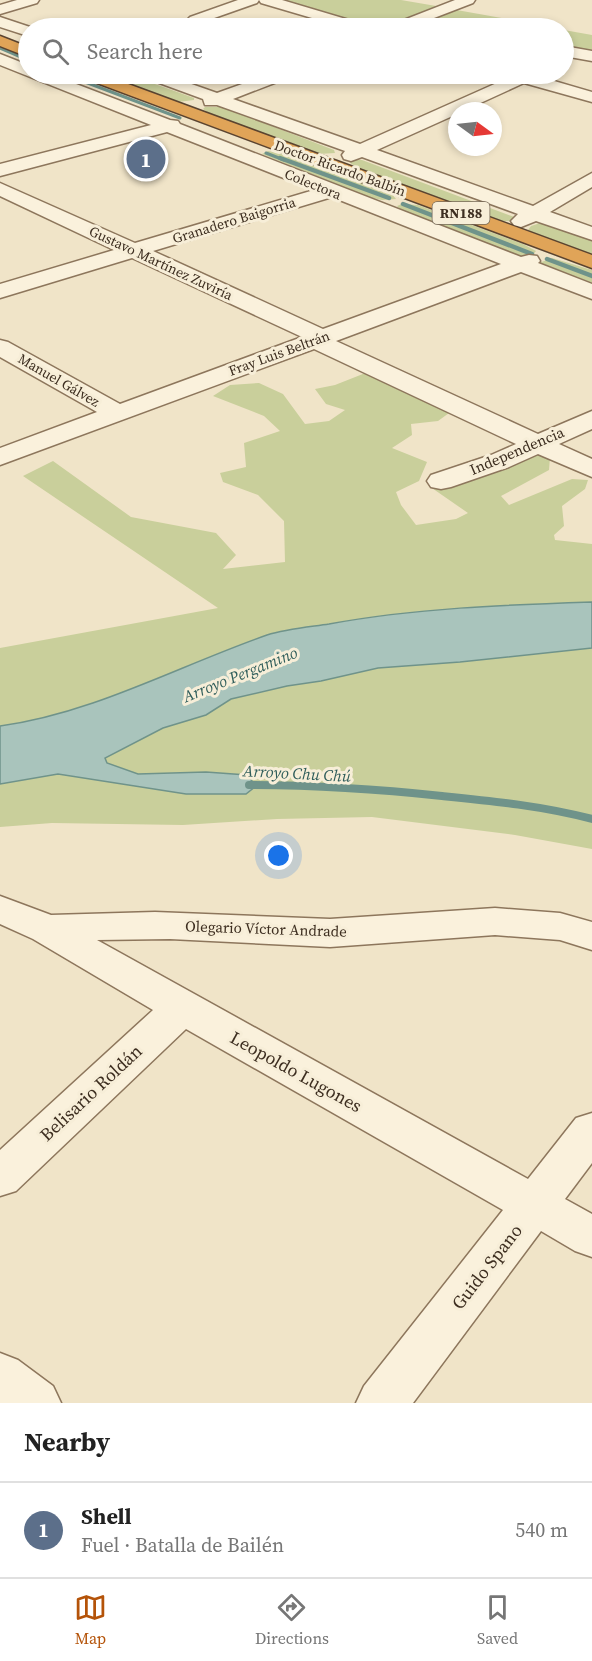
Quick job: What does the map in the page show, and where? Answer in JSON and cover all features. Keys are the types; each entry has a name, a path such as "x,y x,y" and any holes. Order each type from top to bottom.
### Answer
{"highway":[{"path":"2,42 18,48"},
{"name":"Doctor Ricardo Balbín","path":"114,84 592,262"}],"street":[{"path":"0,10 32,0"},
{"path":"201,18 252,0"},
{"path":"266,0 327,18"},
{"path":"423,18 468,0"},
{"path":"0,22 18,28"},
{"path":"2,42 18,39"},
{"path":"574,55 592,56"},
{"path":"0,59 18,67"},
{"name":"Colectora","path":"61,84 592,292"},
{"path":"179,84 592,234"},
{"path":"183,109 222,98 258,84"},
{"path":"327,163 365,151 503,84"},
{"path":"551,84 592,97"},
{"path":"0,170 202,117"},
{"path":"237,154 276,144"},
{"path":"507,230 592,179"},
{"name":"Gustavo Martínez Zuviría","path":"0,189 592,469"},
{"name":"Granadero Baigorria","path":"0,291 330,191"},
{"path":"375,208 416,196"},
{"name":"Fray Luis Beltrán","path":"0,458 559,250"},
{"name":"Manuel Gálvez","path":"0,346 119,414"},
{"name":"Independencia","path":"441,481 500,461 592,419"},
{"name":"Leopoldo Lugones","path":"0,909 47,929 182,1008 592,1237"},
{"name":"Olegario Víctor Andrade","path":"47,929 159,926 331,933 489,921 532,921 574,929 592,936"},
{"name":"Belisario Roldán","path":"0,1178 182,1008"},
{"name":"Guido Spano","path":"382,1403 592,1130"},
{"path":"0,1376 35,1403"}],"green space":[{"path":"274,0 401,0 442,7 414,18 334,18"},
{"path":"451,9 501,18 432,18"},
{"path":"574,32 592,35 592,54 574,50"},
{"path":"129,84 155,84 194,98 194,100 178,102"},
{"path":"222,107 334,150 335,153 319,154 207,112 203,109"},
{"path":"268,151 285,154 391,193 396,199 382,200 368,197 262,154"},
{"path":"362,160 517,218 515,221 498,221 357,168 349,162"},
{"path":"418,205 523,244 536,251 531,256 524,257 499,251 444,229 397,206"},
{"path":"540,223 592,241 592,256 533,234 528,230 531,226"},
{"path":"552,258 592,270 592,285 539,263"},
{"path":"373,370 456,408 438,421 411,424 412,435 392,448 427,462 419,481 396,492 401,505 416,525 456,519 468,513 429,486 448,474 536,450 550,457 549,470 501,496 509,505 572,479 588,480 585,489 562,506 564,526 554,535 555,540 592,544 592,602 493,606 394,614 282,631 234,647 102,700 35,720 0,726 0,648 218,608 23,476 53,461 131,517 216,533 236,555 223,569 285,562 284,521 258,495 223,482 220,473 246,467 244,443 280,431 264,416 213,396 230,385 259,383 283,394 305,424 329,421 345,410 326,404 315,389 335,385"},
{"path":"592,648 592,849 515,835 372,817 277,819 183,825 52,823 0,827 0,784 58,774 110,781 247,775 206,772 138,774 106,763 105,758 163,728 206,715 231,699 378,668"}],"water":[{"name":"Arroyo Pergamino","path":"592,602 592,648 378,668 287,686 231,699 206,715 163,728 105,758 107,763 138,774 206,772 247,775 256,786 246,794 186,794 58,774 0,784 0,726 35,720 102,700 267,635 394,614 493,606"}],"waterway":[{"path":"0,48 18,56"},
{"path":"90,84 180,118"},
{"path":"266,153 284,160"},
{"path":"280,158 389,198"},
{"path":"403,204 532,254"},
{"path":"547,259 592,276"},
{"name":"Arroyo Chu Chú","path":"249,785 370,789 517,804 592,819"}],"place":[{"name":"Shell","path":"146,159"}]}
